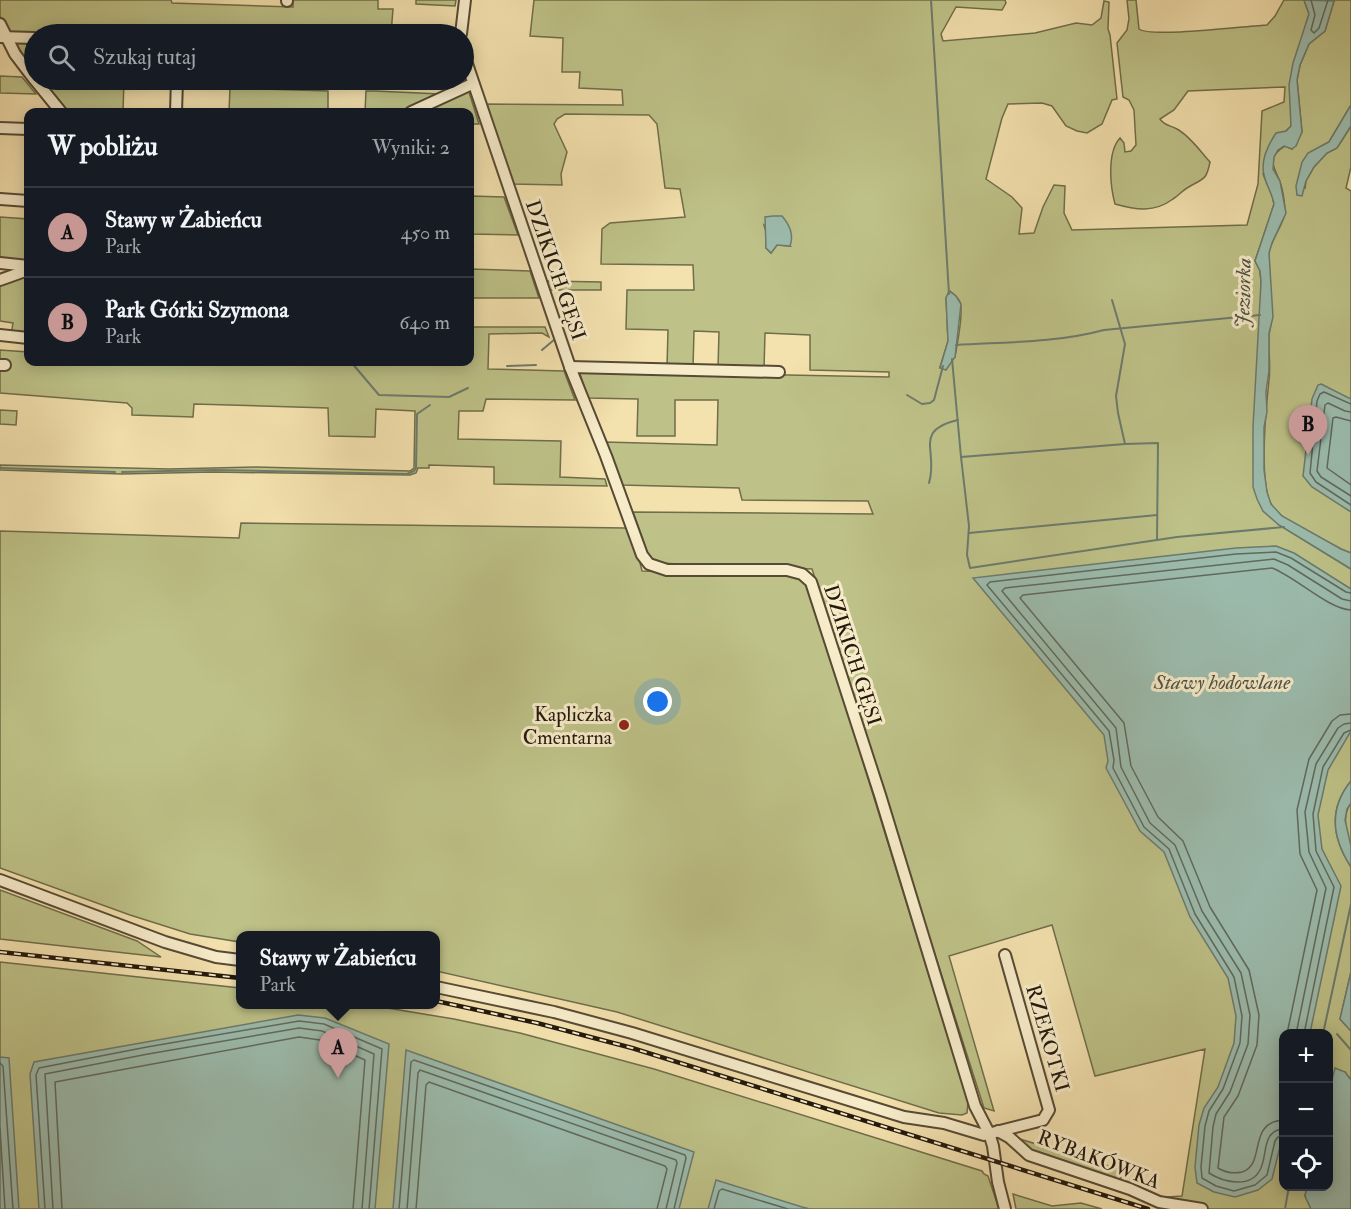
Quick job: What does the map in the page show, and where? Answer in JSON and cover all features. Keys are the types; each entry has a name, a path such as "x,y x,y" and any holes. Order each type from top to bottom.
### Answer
{"street":[{"path":"462,24 465,0"},
{"path":"0,24 2,37 24,65"},
{"path":"2,37 24,38"},
{"path":"44,90 58,108"},
{"path":"176,108 177,90"},
{"path":"420,108 459,90"},
{"name":"DZIKICH GĘSI","path":"474,90 570,367 646,562 667,570 787,570 802,574 811,582 880,795 975,1106 994,1132 1005,1209"},
{"path":"0,128 24,129"},
{"path":"0,199 24,201"},
{"path":"0,263 24,267"},
{"path":"0,280 24,270"},
{"path":"0,335 24,338"},
{"path":"570,367 779,372"},
{"path":"0,880 165,942 216,957 236,960"},
{"name":"RZEKOTKI","path":"994,1132 1043,1120 1049,1110 1005,955"},
{"path":"440,988 554,1012 621,1030 904,1117 944,1123 981,1135 994,1132"},
{"name":"RYBAKÓWKA","path":"994,1132 1009,1137 1029,1155 1130,1189 1159,1202 1202,1209"}],"green space":[{"path":"0,0 171,0 172,3 293,7 293,0 378,0 378,9 393,9 392,24 24,24 24,35 8,35 0,16"},
{"path":"416,0 456,0 455,6 416,4"},
{"path":"534,0 1005,0 1006,3 1002,10 956,7 941,34 943,41 1035,33 1076,23 1092,25 1101,18 1104,1 1109,2 1108,29 1117,99 1112,100 1102,124 1087,133 1077,131 1066,126 1052,106 1042,103 1008,104 1002,118 986,179 1012,197 1022,208 1019,234 1034,233 1054,185 1065,186 1064,213 1072,230 1247,225 1258,184 1262,111 1284,102 1285,87 1188,91 1174,110 1160,119 1195,144 1210,162 1207,173 1200,181 1159,207 1138,209 1115,204 1111,179 1113,152 1120,138 1124,143 1125,152 1131,151 1136,145 1134,110 1129,100 1123,97 1117,43 1127,30 1129,19 1127,0 1136,0 1139,29 1161,32 1267,25 1284,0 1304,0 1309,14 1304,31 1291,126 1263,174 1274,204 1255,261 1260,271 1261,282 1263,511 1279,525 1351,569 1351,781 1339,802 1335,824 1340,845 1351,867 1351,972 1340,1019 1351,1031 1351,1080 1345,1072 1333,1077 1333,1029 1279,1029 1279,1191 1306,1191 1305,1196 1311,1209 1176,1209 1168,1197 1182,1196 1205,1049 1095,1076 1052,925 949,956 994,1111 984,1108 812,569 656,563 649,557 633,512 873,514 868,501 742,500 739,488 621,485 605,442 717,445 718,400 675,400 675,436 637,436 638,399 588,398 579,371 889,377 889,372 810,370 810,335 765,333 764,369 718,368 719,332 694,331 693,368 667,367 668,330 626,329 627,290 694,290 693,265 601,264 602,229 610,223 685,217 680,189 665,188 657,124 649,115 565,114 554,124 567,152 561,174 562,185 512,184 487,104 623,105 622,90 579,88 580,72 562,72 563,38 530,36","holes":["764,225 790,246 777,245 771,253 766,248 767,235","950,291 957,297 961,313 955,357 940,367 948,341 946,298"]},
{"path":"1319,0 1351,0 1351,105 1329,142 1309,153 1305,189 1306,181 1314,167 1327,153 1337,148 1351,126 1351,167 1346,188 1351,191 1351,553 1291,523 1275,509 1270,502 1267,490 1264,459 1270,369 1269,335 1272,321 1269,253 1285,216 1282,188 1273,160 1278,151 1285,146 1292,149 1302,132 1297,80 1300,65 1309,44 1325,31 1334,1"},
{"path":"14,40 24,40 24,57"},
{"path":"0,76 22,77 24,90 33,90 36,94 0,93"},
{"path":"47,90 124,90 123,108 62,108"},
{"path":"230,90 328,91 328,108 229,108"},
{"path":"468,90 474,108 426,108"},
{"path":"366,91 441,94 411,108 365,108"},
{"path":"474,108 479,124 474,124"},
{"path":"474,196 504,197 518,235 474,234"},
{"path":"0,217 24,219 24,263 0,260"},
{"path":"474,269 530,271 539,298 474,298"},
{"path":"24,276 24,336 11,335 13,323 0,321 0,284"},
{"path":"547,281 601,282 601,290 549,290"},
{"path":"474,327 545,327 549,337 542,333 489,334 488,369 564,371 575,400 486,399 483,411 459,411 458,439 561,441 560,477 605,479 607,486 494,484 494,467 429,465 429,468 418,468 416,473 410,475 213,472 122,474 0,470 0,465 410,471 414,468 415,411 376,409 375,437 329,436 328,408 194,404 193,417 132,415 132,408 127,403 0,393 0,350 24,352 24,366 474,366"},
{"path":"0,410 17,411 16,425 0,424"},
{"path":"241,523 626,528 636,546 642,571 798,576 808,584 968,1102 967,1113 962,1115 939,1113 617,1012 440,972 440,931 236,931 236,941 190,934 0,868 0,531 239,538"},
{"path":"1351,803 1351,846 1346,830 1346,813"},
{"path":"0,890 137,941 161,957 0,939"},
{"path":"0,962 236,988 236,1009 393,1009 520,1033 654,1069 982,1171 988,1176 999,1209 0,1209"},
{"path":"1013,1137 1119,1169 1121,1180 1026,1149"},
{"path":"1013,1194 1052,1206 1081,1203 1102,1209 1016,1209"}],"water":[{"path":"1304,0 1334,1 1325,31 1309,44 1300,65 1297,80 1302,132 1296,146 1292,149 1284,146 1274,157 1273,169 1280,181 1286,213 1269,253 1273,317 1269,333 1264,470 1271,504 1282,516 1351,553 1351,569 1279,525 1263,511 1253,487 1253,427 1261,282 1260,271 1255,261 1274,204 1265,179 1263,164 1276,133 1286,131 1291,126 1289,85 1293,63 1309,14"},
{"path":"1351,105 1351,126 1337,148 1327,153 1314,167 1306,181 1302,196 1297,195 1296,186 1302,162 1308,153 1329,142"},
{"path":"782,216 789,226 791,238 790,246 777,245 771,253 766,248 765,217"},
{"path":"949,291 961,304 955,357 946,370 940,368 948,341 946,298"},
{"path":"1321,384 1351,399 1351,512 1312,487 1303,476 1312,399 1318,385"},
{"name":"Stawy hodowlane","path":"1276,546 1294,553 1351,589 1351,731 1328,770 1318,815 1322,849 1341,886 1311,1029 1279,1029 1279,1151 1272,1179 1258,1190 1235,1197 1214,1192 1197,1183 1195,1167 1199,1125 1204,1108 1218,1087 1234,1043 1236,1016 1228,978 1190,917 1164,852 1140,831 1106,768 1108,761 1104,735 973,578 1236,548"},
{"path":"1351,781 1351,803 1345,820 1351,846 1351,867 1340,845 1335,824 1339,802"},
{"path":"1351,972 1351,1031 1340,1019"},
{"path":"298,1015 325,1018 389,1044 375,1209 39,1209 30,1074 34,1062"},
{"path":"406,1050 694,1152 679,1209 393,1209"},
{"path":"0,1057 9,1058 19,1209 0,1209"},
{"path":"1335,1068 1345,1072 1351,1080 1351,1209 1311,1209 1305,1196 1306,1191 1333,1191 1333,1076"},
{"path":"716,1180 802,1207 810,1209 708,1209"}],"waterway":[{"path":"931,0 949,294"},
{"path":"1112,300 1125,344 1116,396 1125,444 1158,443 1157,540"},
{"name":"Jeziorka","path":"956,345 1049,340 1104,330 1260,315"},
{"path":"542,350 555,339"},
{"path":"952,359 961,457 1125,444"},
{"path":"507,366 536,365"},
{"path":"354,366 379,395 449,397 468,388"},
{"path":"907,395 922,404 934,400 943,366"},
{"path":"122,472 215,470 407,474 416,468 417,414 430,405"},
{"path":"929,483 931,436 935,430 958,420"},
{"path":"961,457 969,526 967,555 970,568 1177,537 1284,527"},
{"path":"0,468 115,472"},
{"path":"969,533 1157,515"},
{"path":"1324,1029 1351,904"},
{"path":"1337,1034 1351,1050"},
{"path":"1285,1209 1288,1191"}],"railway":[{"path":"0,952 236,978"},
{"path":"440,1002 537,1023 632,1048 1148,1209"}],"place":[{"name":"Park Górki Szymona","path":"1308,455"},
{"name":"Kapliczka Cmentarna","path":"624,725"},
{"name":"Stawy w Żabieńcu","path":"338,1078"}]}
